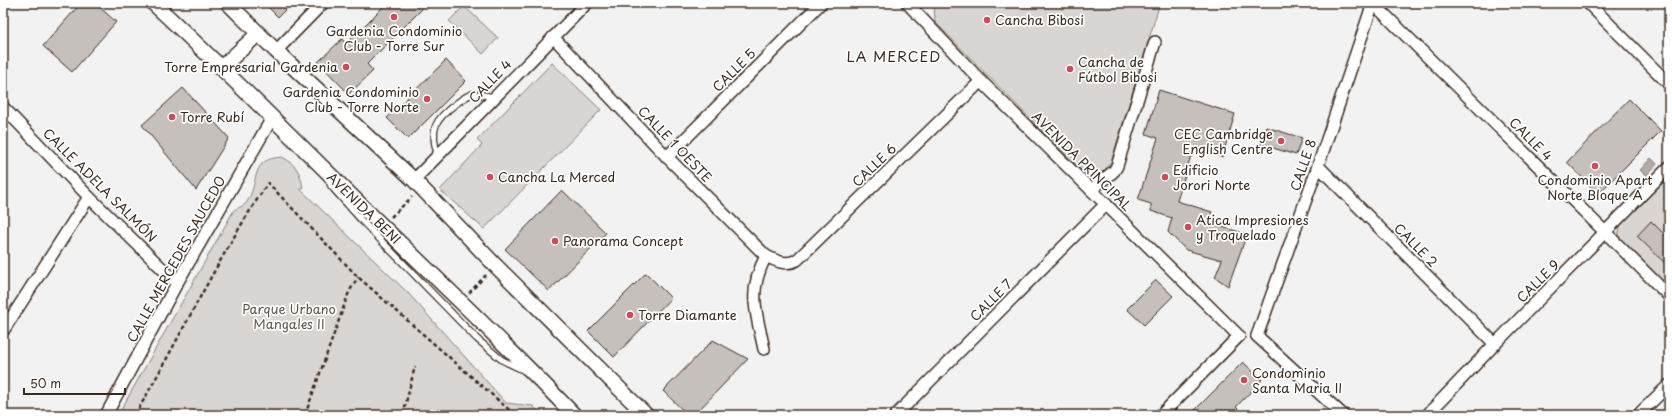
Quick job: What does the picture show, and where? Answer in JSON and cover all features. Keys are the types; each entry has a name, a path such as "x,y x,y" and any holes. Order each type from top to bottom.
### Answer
{"street":[{"name":"AVENIDA BENI","path":"152,3 222,67 326,171 535,374 574,415"},
{"path":"228,3 258,34 414,180 495,265 646,415"},
{"path":"276,51 323,3"},
{"name":"CALLE 4","path":"414,180 587,3"},
{"name":"CALLE 5","path":"667,157 821,3"},
{"name":"AVENIDA PRINCIPAL","path":"907,3 982,81 1239,336"},
{"name":"CALLE 4","path":"1373,3 1669,296"},
{"name":"CALLE 8","path":"1257,336 1318,166 1373,3"},
{"path":"1588,3 1669,84"},
{"path":"222,67 258,34"},
{"name":"CALLE 1 OESTE","path":"553,37 667,157 766,256 783,263"},
{"path":"1091,190 1114,171 1117,166 1155,42"},
{"name":"CALLE 6","path":"783,263 792,263 797,260 982,81"},
{"name":"CALLE ADELA SALMÓN","path":"3,107 89,197 177,283"},
{"name":"CALLE MERCEDES SAUCEDO","path":"106,415 177,283 272,118"},
{"name":"CALLE 2","path":"1318,166 1495,344"},
{"name":"CALLE 9","path":"1427,415 1669,167"},
{"path":"3,331 89,197"},
{"name":"CALLE 7","path":"896,415 1106,204"},
{"path":"764,349 754,291 759,268 766,256"},
{"path":"1161,415 1239,336 1257,336 1343,415"},
{"path":"1638,415 1669,385"}],"lane":[{"path":"438,156 433,141 434,129 440,118 447,110 472,94 495,96"}],"path":[{"path":"135,415 205,290 230,241 268,183 358,277 515,415"},
{"path":"389,219 414,195"},
{"path":"467,295 486,274"},
{"path":"305,415 349,292 358,277"},
{"path":"403,415 415,366"}],"green space":[{"path":"934,3 1160,3 1111,162 1101,175 1091,177 1083,172 935,22"},
{"path":"464,6 498,38 483,54 449,21"},
{"path":"552,63 601,110 484,229 440,190 482,145 477,140"},
{"name":"Parque Urbano Mangales II","path":"282,157 291,163 297,170 301,178 303,189 300,189 408,293 506,403 533,406 542,415 118,415 234,210 247,202 260,167 264,162"},
{"path":"1669,176 1669,292 1617,240 1621,223"}],"shaded area":[{"path":"1651,158 1657,164 1646,176 1640,170"}],"building":[{"path":"81,3 95,3 116,22 72,72 43,46"},
{"path":"264,3 292,3 278,17"},
{"path":"387,3 428,3 367,64 373,71 349,94 318,62 342,39 346,44"},
{"name":"Gardenia Condominio Club - Torre Norte","path":"446,60 466,81 408,139 387,118"},
{"path":"183,88 229,138 196,190 142,125"},
{"path":"1159,90 1235,114 1222,157 1193,149 1177,201 1212,212 1208,223 1247,234 1228,286 1215,277 1222,260 1186,250 1168,232 1172,218 1151,211 1151,204 1138,200 1158,138 1146,134"},
{"path":"1629,99 1661,131 1598,194 1567,162"},
{"name":"CEC Cambridge English Centre","path":"1266,127 1302,138 1296,155 1260,144"},
{"name":"Panorama Concept","path":"562,190 606,233 549,291 505,249"},
{"path":"1651,221 1669,239 1669,267 1637,236"},
{"name":"Torre Diamante","path":"646,273 671,298 614,357 588,331"},
{"path":"1156,280 1173,296 1144,325 1127,309"},
{"path":"713,340 748,359 694,415 688,415 663,391"},
{"path":"1243,362 1262,380 1236,407 1244,415 1190,415"}],"place":[{"name":"Gardenia Condominio Club - Torre Sur","path":"394,17"},
{"name":"Cancha Bibosi","path":"987,20"},
{"name":"Torre Empresarial Gardenia","path":"346,67"},
{"name":"Cancha de Fútbol Bibosi","path":"1070,69"},
{"name":"Gardenia Condominio Club - Torre Norte","path":"427,99"},
{"name":"Torre Rubí","path":"172,117"},
{"name":"CEC Cambridge English Centre","path":"1281,141"},
{"name":"Condominio Apart Norte Bloque A","path":"1595,166"},
{"name":"Cancha La Merced","path":"490,177"},
{"name":"Edificio Jorori Norte","path":"1165,177"},
{"name":"Atica Impresiones y Troquelado","path":"1188,227"},
{"name":"Panorama Concept","path":"555,241"},
{"name":"Torre Diamante","path":"630,315"},
{"name":"Condominio Santa Maria II","path":"1244,380"}],"district":[{"name":"LA MERCED","path":"894,57"}]}
